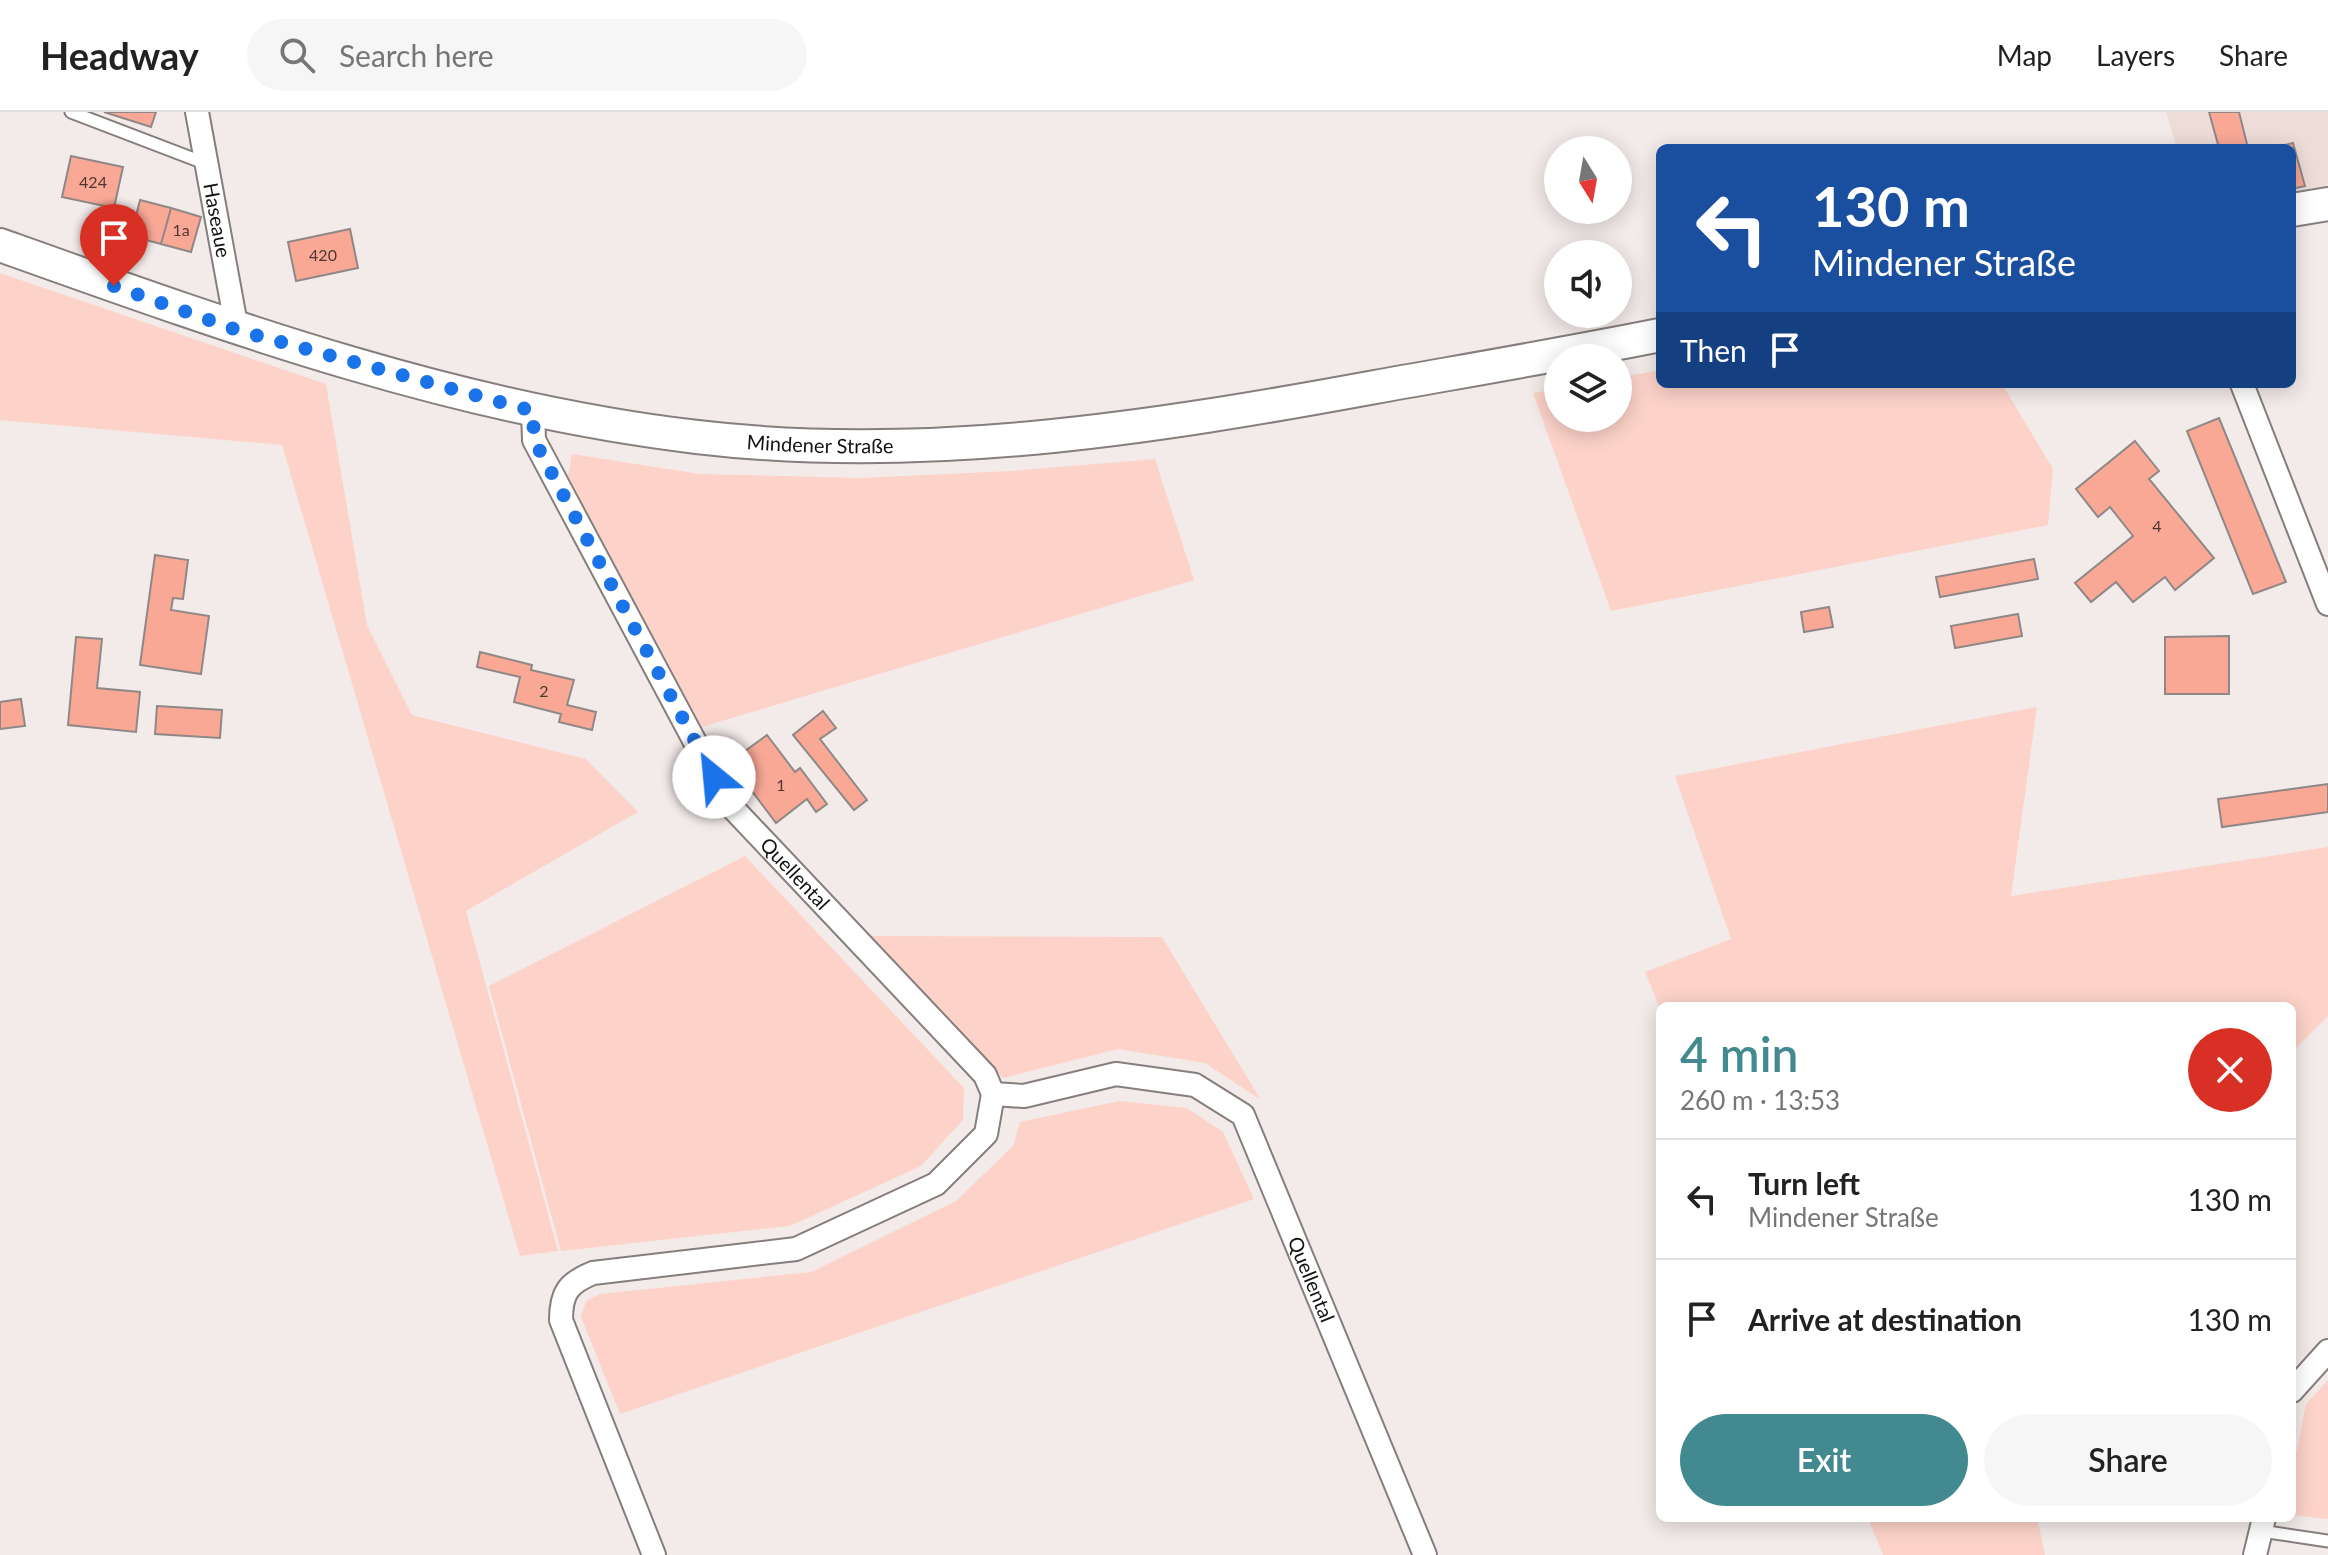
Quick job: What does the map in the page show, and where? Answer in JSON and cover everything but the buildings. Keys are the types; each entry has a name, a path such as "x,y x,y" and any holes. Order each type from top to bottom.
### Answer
{"main road":[{"path":"2296,209 2328,204"},
{"name":"Mindener Straße","path":"0,245 237,330 533,411 697,437 816,446 985,441 1094,433 1236,413 1656,336"}],"street":[{"name":"Haseaue","path":"197,112 237,330"},
{"path":"2244,388 2328,604"},
{"name":"Quellental","path":"533,411 534,440 727,802 985,1075 993,1094 1024,1096 1116,1074 1195,1085 1243,1115 1425,1555"},
{"path":"654,1555 561,1320 561,1299 572,1281 593,1273 796,1249 936,1184 986,1134 993,1094"},
{"path":"2296,1387 2328,1351"},
{"path":"2255,1555 2262,1525"}],"lane":[{"path":"71,112 207,164"},
{"path":"2262,1525 2328,1541"}],"shaded area":[{"path":"2166,112 2328,112 2328,185 2296,191 2296,144 2176,144"},
{"path":"0,273 326,384 367,625 412,715 586,759 638,812 466,911 558,1251 520,1256 282,445 0,420"},
{"path":"1656,371 1656,388 2004,388 2053,469 2048,525 1611,611 1547,432 1632,432 1632,375"},
{"path":"1544,391 1544,424 1533,393"},
{"path":"572,454 700,474 860,478 1011,471 1155,459 1194,580 702,727 568,476"},
{"path":"2037,707 2011,896 2328,847 2328,1016 2296,1048 2296,1002 1657,1002 1645,972 1731,939 1675,776"},
{"path":"745,856 964,1088 963,1120 921,1166 790,1226 561,1251 489,986"},
{"path":"867,936 1162,937 1261,1100 1205,1063 1118,1049 1003,1078"},
{"path":"1119,1101 1187,1108 1223,1132 1254,1199 620,1414 581,1317 586,1301 600,1294 811,1272 956,1201 1013,1146 1020,1122"},
{"path":"2328,1380 2328,1519 2296,1515 2296,1455 2306,1404"},
{"path":"1870,1522 2038,1522 2045,1555 1883,1555"}],"route":[{"path":"114,286 237,330 392,375 533,411 534,440 714,777"}]}
